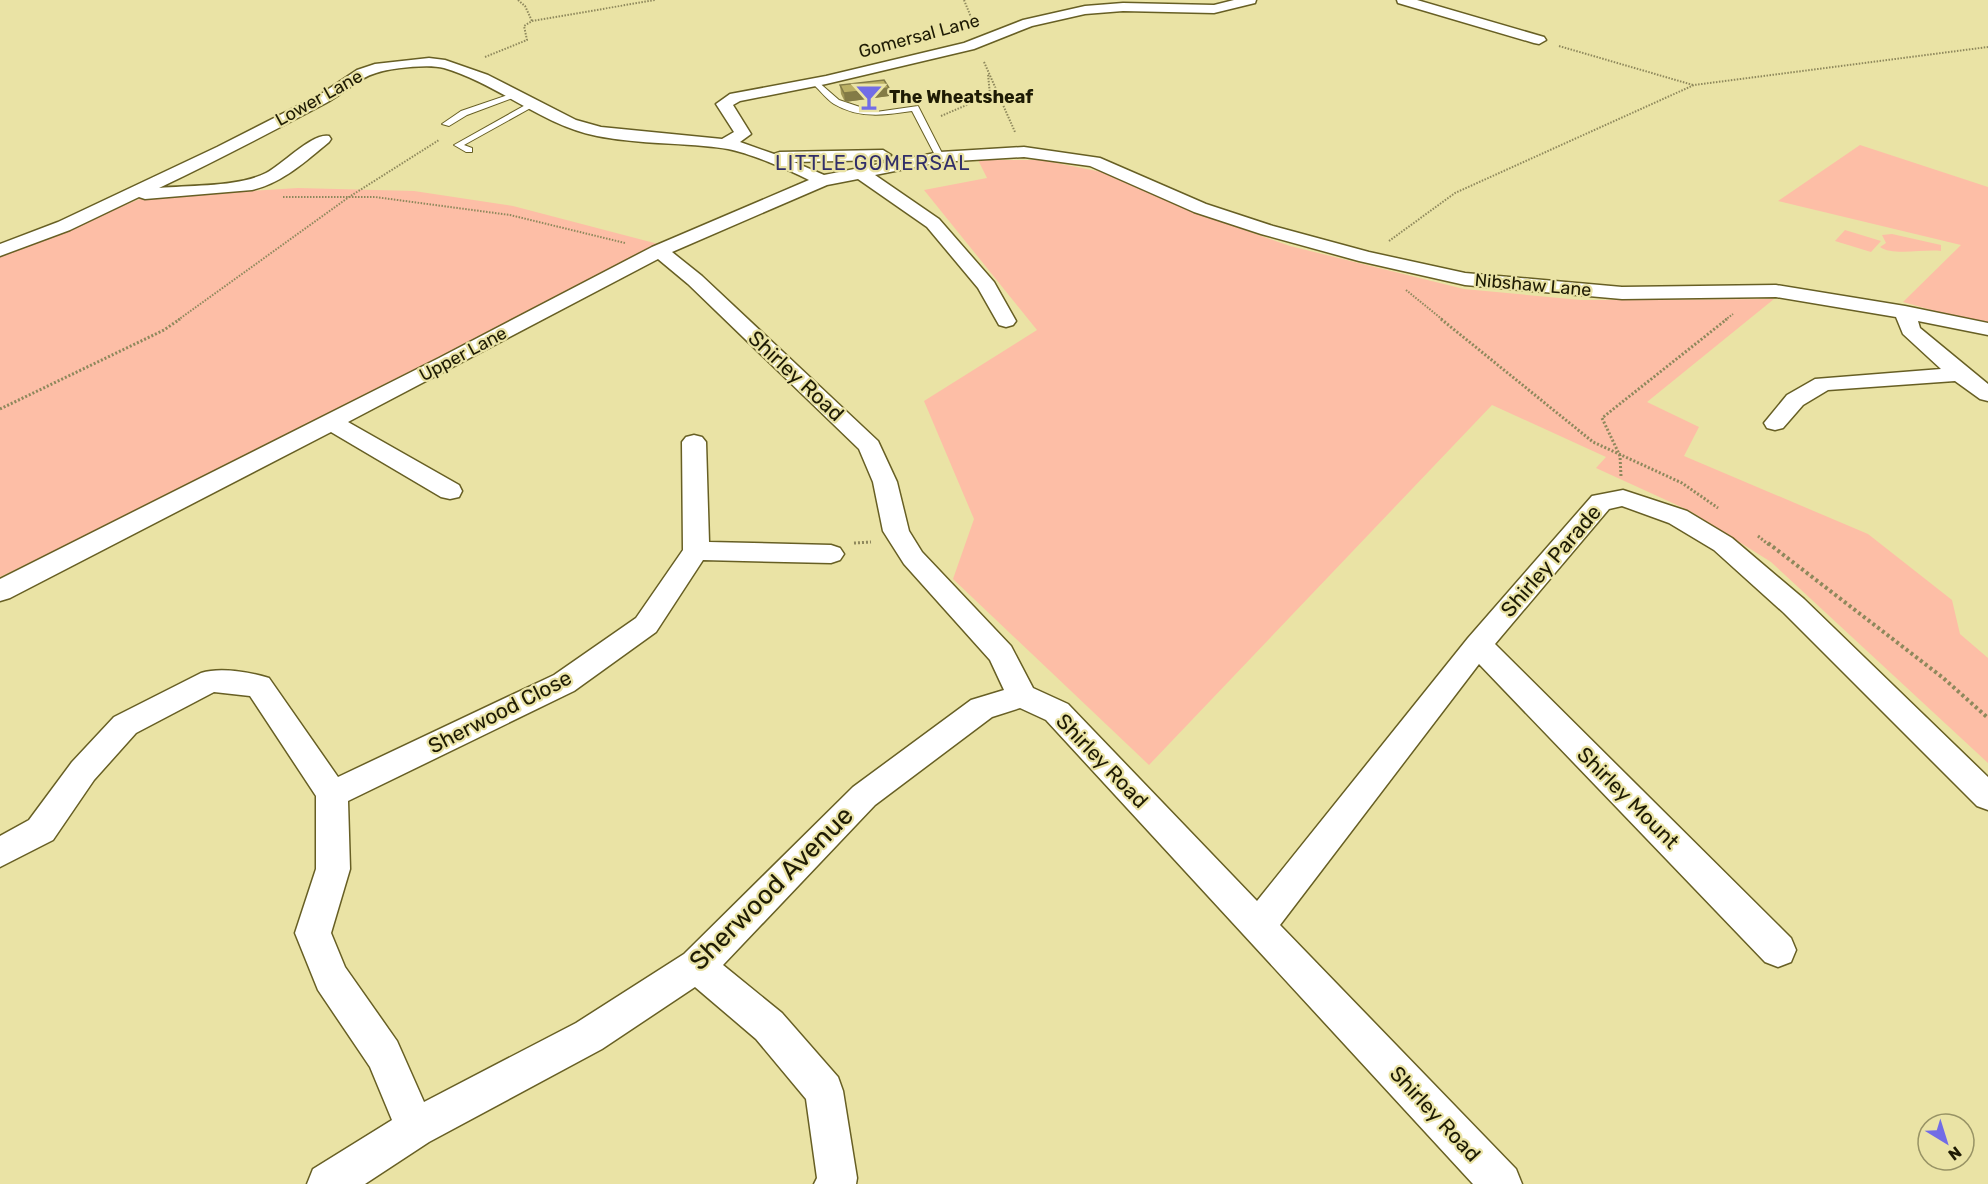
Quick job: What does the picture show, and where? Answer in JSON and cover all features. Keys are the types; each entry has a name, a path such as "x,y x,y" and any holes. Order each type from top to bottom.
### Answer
{"street":[{"name":"Gomersal Lane","path":"725,144 743,134 724,104 735,97 816,82 980,42 1028,23 1085,10 1122,7 1214,9 1250,0"},
{"path":"1403,0 1539,40"},
{"name":"Lower Lane","path":"0,250 64,226 223,151 326,97 368,71 429,62 483,78 570,123 599,132 725,144 804,171 822,182"},
{"path":"126,196 252,185 279,175 323,139"},
{"name":"Upper Lane","path":"761,157 939,157 1024,152 1094,162"},
{"name":"Upper Lane","path":"0,591 331,422 658,251 822,182 939,157"},
{"name":"Nibshaw Lane","path":"1094,162 1200,208 1267,230 1366,257 1476,280 1622,293 1762,291 1800,294 1988,329"},
{"path":"861,173 933,223 987,286 1006,321"},
{"name":"Shirley Road","path":"658,251 695,280 870,446 885,482 896,531 913,558 1001,654 1022,696 1057,712 1501,1184"},
{"path":"1905,312 1910,330 1960,374 1988,394"},
{"path":"1775,423 1795,400 1823,384 1960,374"},
{"path":"331,422 450,491"},
{"path":"694,442 696,551 831,554"},
{"name":"Shirley Parade","path":"1258,926 1478,645 1601,502 1623,498 1678,517 1723,544 1794,606 1988,797"},
{"name":"Sherwood Close","path":"332,794 564,683 646,625 696,551"},
{"name":"Shirley Mount","path":"1478,645 1778,950"},
{"path":"0,853 41,830 83,771 124,724 211,681 259,686 332,794 333,869 313,933 331,978 384,1054 416,1128"},
{"name":"Sherwood Avenue","path":"328,1184 416,1128 589,1035 697,966 864,796 982,708 1022,696"},
{"path":"697,966 769,1026 824,1090 837,1178 835,1184"}],"lane":[{"path":"816,82 836,102 860,111 876,114 915,108 939,157"},
{"path":"446,124 464,113 514,96"},
{"path":"469,150 458,145 510,114 532,105"}],"path":[{"path":"518,0 525,6 532,21"},
{"path":"453,68 527,40 524,26 532,21 655,0"},
{"path":"964,0 980,42 977,48 1024,152"},
{"path":"1539,40 1694,85"},
{"path":"1719,509 1682,483 1593,442 1366,257 1455,193 1694,85 1988,47"},
{"path":"934,120 990,94 988,70"},
{"path":"0,409 164,330 349,197 428,149 446,135"},
{"path":"280,197 375,197 510,215 658,251"},
{"path":"1623,498 1620,456 1602,418 1762,291"},
{"path":"1757,535 1942,677 1988,718"},
{"path":"831,554 841,544 901,539"}],"shaded area":[{"path":"1860,145 1988,187 1988,326 1903,302 1961,245 1778,201"},
{"path":"978,160 1041,160 1107,173 1191,211 1290,246 1464,289 1581,300 1774,299 1647,402 1699,427 1684,456 1868,534 1952,600 1960,634 1988,658 1988,763 1771,562 1690,511 1596,468 1606,457 1492,405 1149,765 953,579 974,519 924,401 1037,330 924,190 987,178"},
{"path":"298,188 414,191 513,206 662,245 348,408 0,577 0,256 142,198"},
{"path":"1845,230 1881,241 1871,252 1835,241"},
{"path":"1892,234 1941,245 1941,251 1900,252 1880,247 1886,243 1882,235"}],"building":[{"path":"884,80 889,88 844,93 840,85"}],"place":[{"name":"The Wheatsheaf","path":"869,97"}],"district":[{"name":"LITTLE GOMERSAL","path":"873,163"}]}
